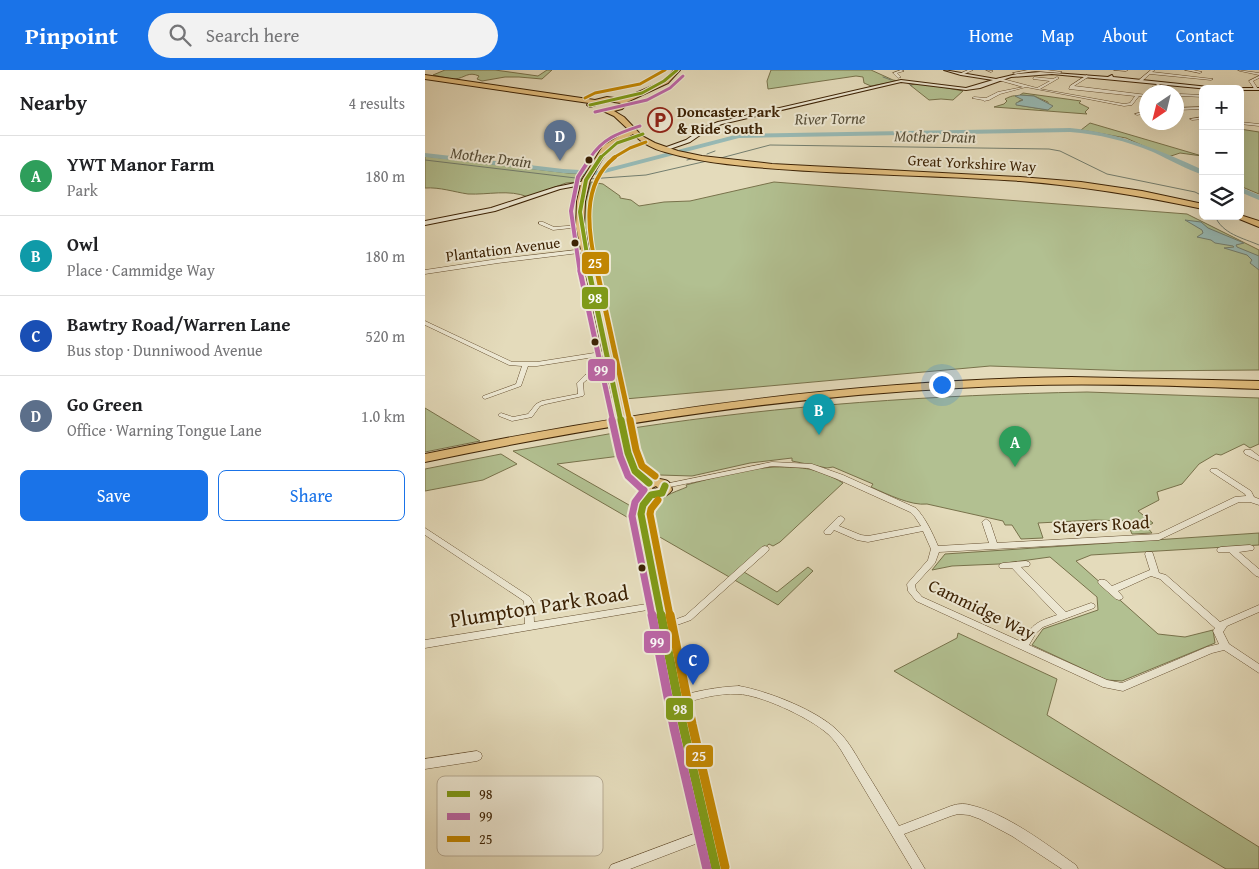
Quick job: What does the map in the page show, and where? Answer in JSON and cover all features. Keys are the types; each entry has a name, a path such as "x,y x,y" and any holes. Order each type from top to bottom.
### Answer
{"highway":[{"path":"425,77 593,104 633,96 666,82 677,70"},
{"path":"604,110 622,104 633,96"},
{"path":"612,100 622,104"},
{"name":"Great Yorkshire Way","path":"593,104 592,108 615,112 650,144 716,159 1072,184 1145,193 1199,206"},
{"name":"Great Yorkshire Way","path":"622,104 619,109 637,134 671,149"},
{"path":"604,155 602,152 610,143 625,136 637,134"},
{"path":"637,134 617,143 604,155 588,177 581,200 580,226 628,453 635,471 650,489 662,492 665,486"},
{"path":"604,155 633,143 650,144"},
{"path":"1244,219 1259,224"},
{"path":"425,458 526,438 678,412 799,397 878,390 1048,382 1141,381 1259,385"},
{"path":"425,465 567,436 678,418 897,395 1097,390 1259,393"},
{"path":"650,489 641,514 663,627 716,869"}],"main road":[{"path":"946,70 962,76 983,78 999,78 1036,72 1109,76 1152,85"},
{"path":"1109,76 1116,70"},
{"path":"983,78 989,80 989,82"},
{"path":"671,149 688,141 707,128 721,123 901,81 917,81 962,89 999,78"},
{"path":"1184,85 1199,87"},
{"path":"1244,89 1257,89"},
{"path":"425,222 493,210 588,177"}],"street":[{"path":"962,76 971,70"},
{"path":"1116,70 1126,70"},
{"path":"1187,70 1200,72"},
{"path":"1240,70 1259,76"},
{"path":"1140,81 1152,71 1211,79"},
{"path":"904,72 899,76 895,73 904,72"},
{"path":"1036,72 1052,80"},
{"path":"1015,73 1061,72"},
{"path":"1060,93 1089,76"},
{"path":"1257,89 1251,81 1259,76"},
{"path":"999,78 1037,89 1126,105 1135,101 1137,96 1071,87"},
{"path":"1037,89 1057,78"},
{"path":"986,99 999,93 1025,86"},
{"path":"1099,92 1108,87"},
{"path":"1130,95 1134,90 1139,91"},
{"path":"1184,95 1199,96"},
{"path":"974,98 994,102"},
{"path":"1184,108 1199,105"},
{"path":"1190,119 1199,118"},
{"path":"1244,124 1259,126"},
{"path":"541,223 553,229 580,226"},
{"name":"Plantation Avenue","path":"425,272 498,260 585,252"},
{"path":"425,324 507,363 525,365 607,353"},
{"path":"485,397 519,385 525,365"},
{"path":"501,415 512,419 530,416 538,405 544,402 581,395 580,383 587,376 612,372"},
{"path":"1248,452 1259,459"},
{"name":"Cammidge Way","path":"665,486 772,464 792,464 809,466 840,477 906,506 918,515 935,549 932,562 911,584 912,591 919,599 1106,684 1123,687 1210,650 1225,646"},
{"path":"1214,471 1219,478 1248,493 1255,500"},
{"name":"Stayers Road","path":"935,549 1159,537 1238,499 1255,500"},
{"path":"841,520 831,530 868,540 926,528"},
{"path":"985,522 994,546"},
{"path":"425,531 527,599 529,602 530,626"},
{"path":"1221,550 1250,548"},
{"path":"663,627 688,618 765,549"},
{"path":"1232,550 1259,574"},
{"path":"1149,554 1155,573"},
{"path":"1003,566 1026,564"},
{"path":"1014,565 1063,616"},
{"path":"1102,582 1116,594 1150,573 1155,573 1163,577 1220,627"},
{"name":"Plumpton Park Road","path":"425,644 659,605"},
{"path":"1023,647 1033,631 1040,625 1091,606"},
{"path":"1220,627 1259,608"},
{"path":"1220,627 1220,637 1225,646 1259,669"},
{"path":"679,700 721,690 742,690 804,714 823,724 838,737 847,750 919,869"},
{"path":"425,764 477,756"},
{"path":"897,832 959,809 971,810 1014,831 1072,869"},
{"path":"615,869 707,834"}],"green space":[{"path":"445,70 495,70 538,76 547,70 552,70 542,79 505,77 482,81 477,79 479,76 472,74 455,79 433,75"},
{"path":"771,70 871,70 899,81 871,86 864,83 863,77 856,76 768,89 767,81"},
{"path":"922,83 963,91 953,100 929,100 910,85"},
{"path":"1023,93 1081,101 1079,103 1089,108 1085,112 1087,114 994,107 1004,104 1007,101 1005,99 1015,96 1023,100 1019,101 1018,105 1048,110 1048,102 1034,96 1020,95"},
{"path":"1090,123 1199,156 1180,153 1168,157 1126,138 1081,130"},
{"path":"1244,130 1259,132 1259,194 1244,188"},
{"path":"425,156 584,174 579,182 566,183 528,197 513,193 468,194 425,188"},
{"path":"591,182 603,184 620,196 620,198 631,200 639,206 664,202 690,201 774,182 1187,214 1259,250 1259,370 1133,371 990,366 625,399 584,229 583,211"},
{"path":"1087,392 1259,398 1259,444 1250,448 1244,444 1221,455 1216,454 1199,464 1182,484 1157,492 1159,500 1138,511 1153,523 1147,527 1152,533 1132,534 1127,522 1124,521 1095,520 1038,523 1043,538 1021,539 1012,525 1005,525 1003,521 906,501 871,487 873,484 833,467 827,468 792,461 792,458 750,463 692,476 660,475 645,477 639,464 633,428 746,413 859,402"},
{"path":"425,408 480,441 425,452"},
{"path":"614,433 620,456 557,464 629,505 632,520 513,451"},
{"path":"501,454 517,464 483,480 425,491 425,469"},
{"path":"774,467 810,469 826,474 843,483 780,542 773,546 769,544 739,569 777,592 808,567 813,571 778,605 651,532 646,523 649,511 656,502 687,487 686,485 743,470"},
{"path":"1259,533 1259,545 1091,555 1076,561 1158,634 1185,637 1213,630 1215,643 1122,681 1107,680 1032,645 1043,629 1098,610 1097,597 1050,557 999,564 952,566 932,570 945,554"},
{"path":"958,633 1057,679 1047,715 1259,847 1259,869 1226,869 894,671 957,638"}],"water":[{"path":"1015,96 1034,96 1053,106 1048,110 1016,105 1016,103 1023,100"},
{"path":"1185,220 1201,222 1208,228 1244,243 1236,245 1259,256 1259,270 1250,263 1252,260 1247,255 1224,248 1233,246 1197,237 1203,233 1202,230"}],"waterway":[{"path":"883,77 891,80"},
{"path":"906,82 912,86"},
{"name":"River Torne","path":"425,155 563,171 597,173 739,136 1070,130 1106,135 1138,144 1199,171"},
{"name":"Mother Drain","path":"717,159 770,145 1049,149 1060,151 1107,174 1199,194"},
{"path":"707,154 715,151"},
{"path":"687,160 691,159"},
{"name":"Mother Drain","path":"425,160 584,179"},
{"name":"Mother Drain","path":"589,179 646,175 707,161"},
{"name":"River Torne","path":"1244,191 1259,198"},
{"name":"Mother Drain","path":"1217,220 1228,231 1259,245"}],"transit line":[{"name":"25","path":"585,98 595,93 619,90 640,84 665,70"},
{"name":"98","path":"590,105 596,102 642,93 657,86 677,70"},
{"name":"99","path":"595,112 647,100 663,93 683,76"},
{"name":"99","path":"640,126 613,135 594,152 578,177 571,211 576,253 620,456 628,476 643,490"},
{"name":"98","path":"643,134 617,143 601,157 586,180 580,212 585,251 628,453 635,471 649,483"},
{"name":"25","path":"646,142 622,152 603,168 594,184 590,199 589,216 593,253 636,450 642,466 655,476"},
{"name":"98","path":"665,486 662,493 651,495 643,505 641,514 683,726 716,869"},
{"name":"99","path":"644,490 635,502 632,516 674,728 707,869"},
{"name":"25","path":"658,500 651,509 650,514 692,724 725,867"}],"place":[{"name":"Doncaster Park & Ride South","path":"660,120"},
{"name":"Go Green","path":"560,161"},
{"name":"Owl","path":"819,435"},
{"name":"YWT Manor Farm","path":"1015,467"},
{"name":"Bawtry Road/Warren Lane","path":"693,685"}]}
